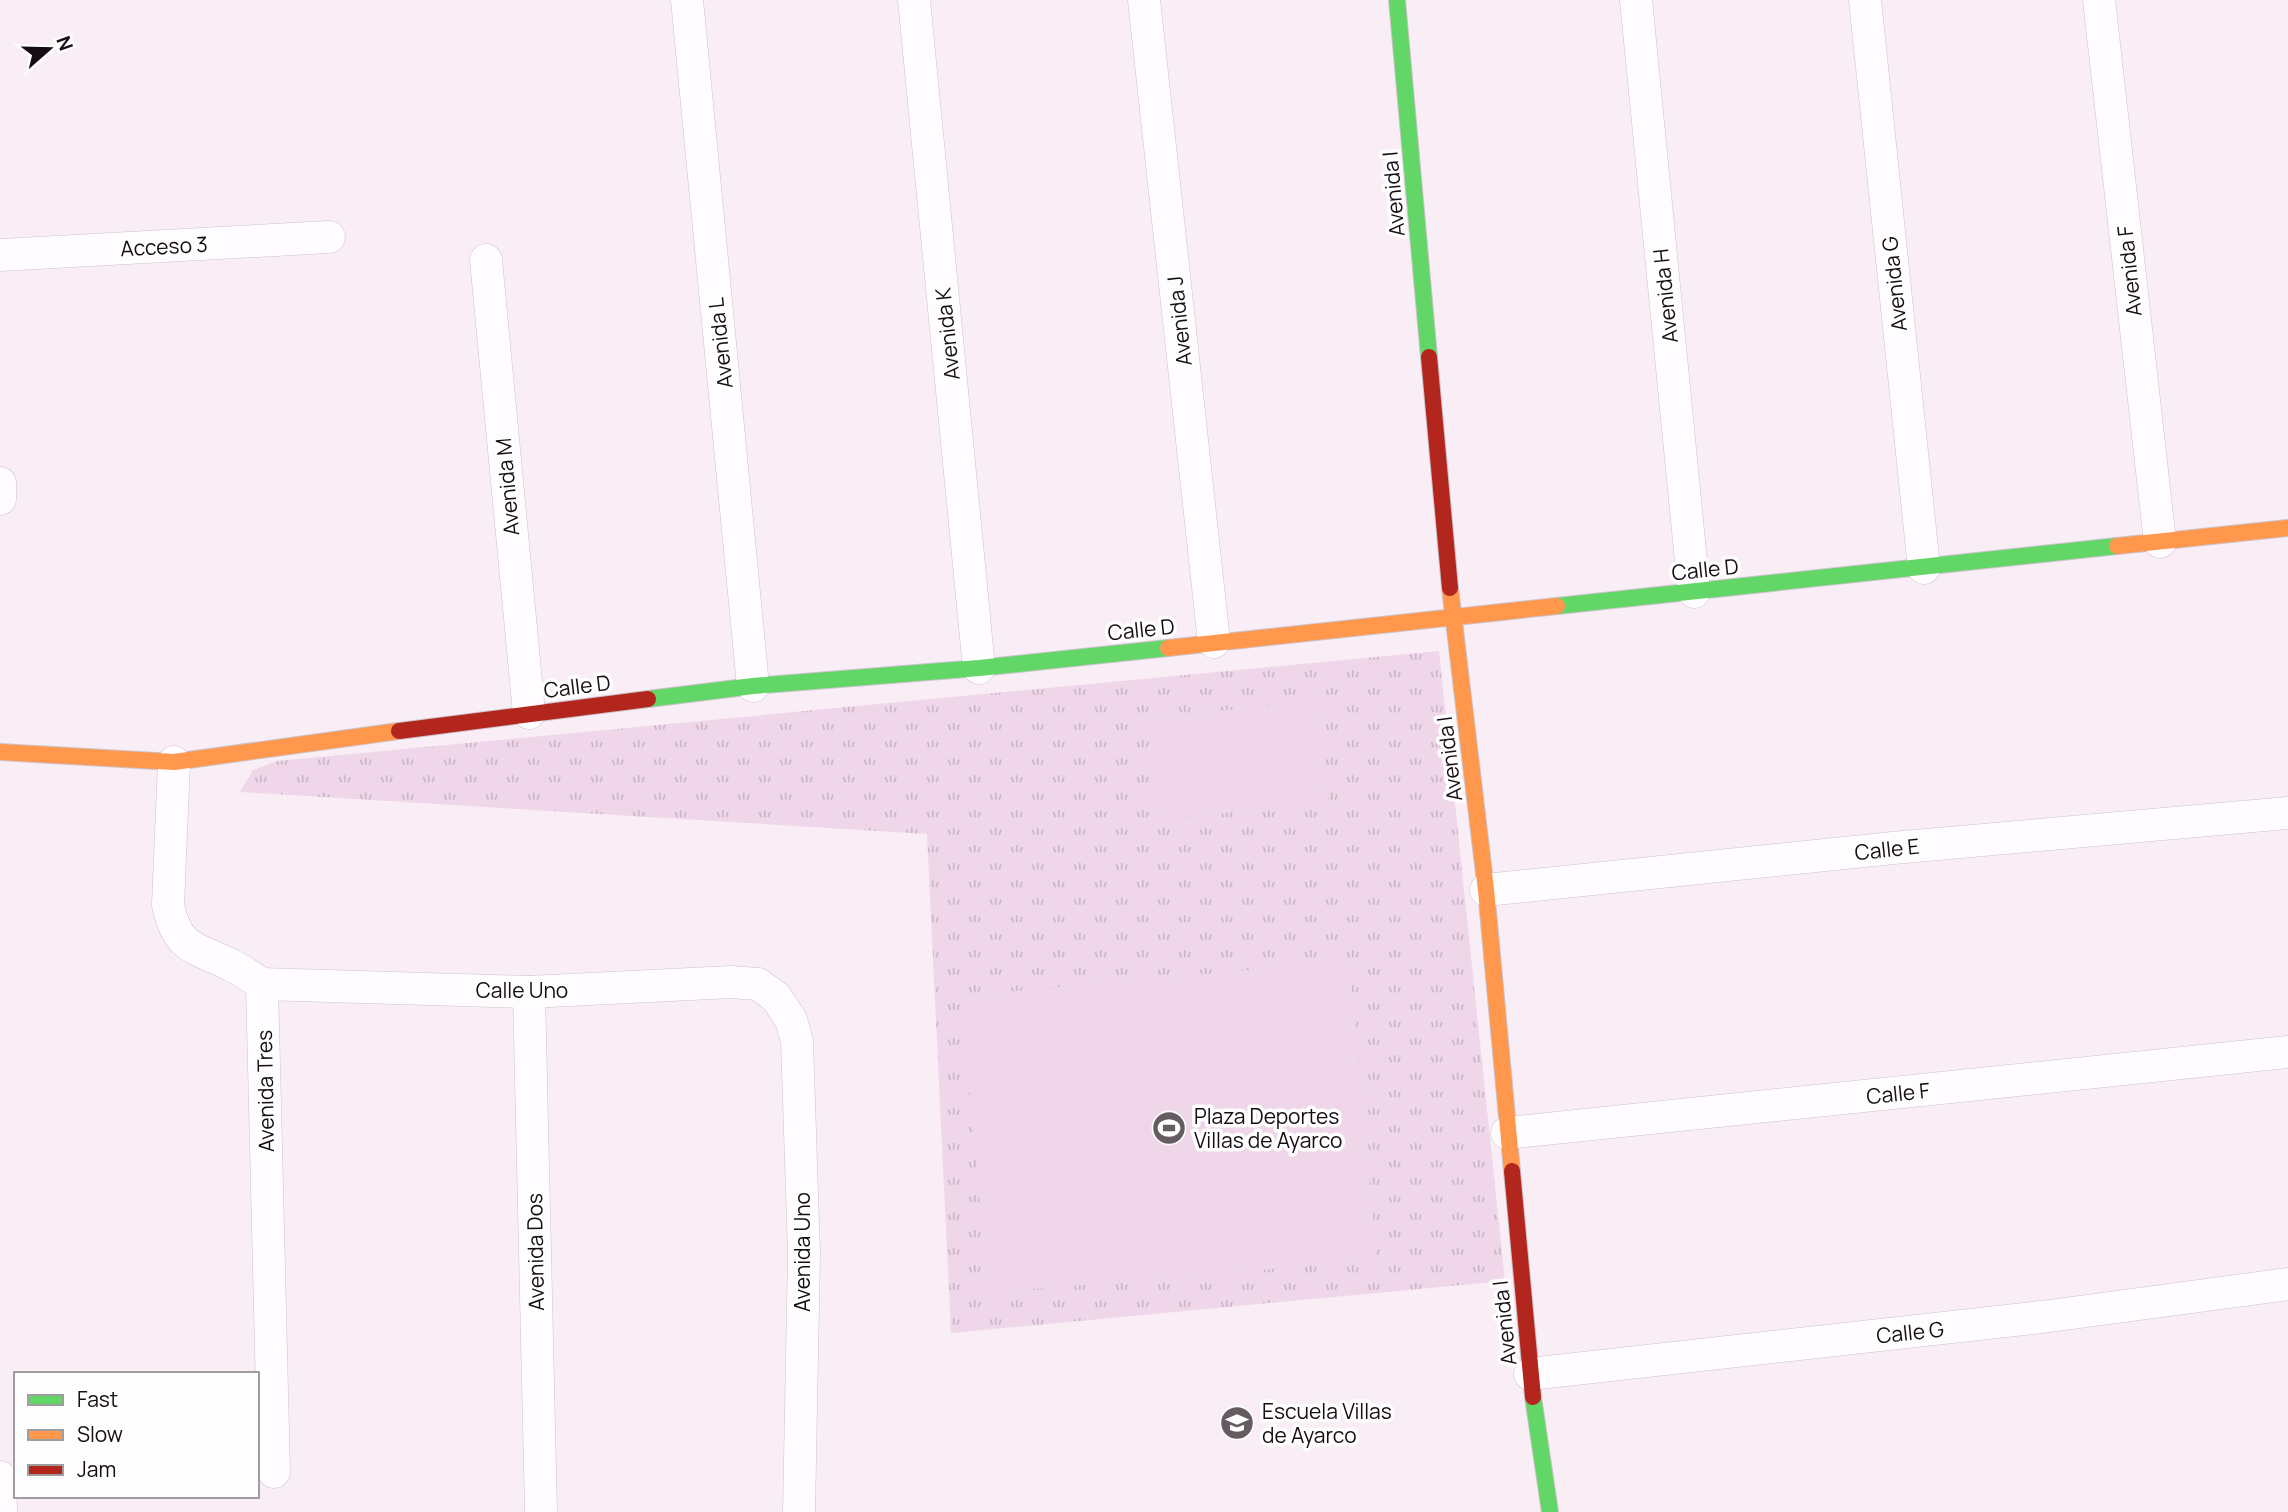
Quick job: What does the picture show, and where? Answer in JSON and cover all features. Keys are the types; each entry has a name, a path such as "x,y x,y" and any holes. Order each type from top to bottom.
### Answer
{"street":[{"name":"Avenida L","path":"687,0 753,686"},
{"name":"Avenida K","path":"914,0 979,668"},
{"name":"Avenida J","path":"1144,0 1214,642"},
{"name":"Avenida I","path":"1396,0 1453,618 1486,890 1530,1374 1550,1512"},
{"name":"Avenida H","path":"1636,0 1693,592"},
{"name":"Avenida G","path":"1865,0 1923,568"},
{"name":"Avenida F","path":"2099,0 2160,542"},
{"name":"Acceso 3","path":"0,255 329,237"},
{"name":"Avenida M","path":"486,260 529,713"},
{"path":"0,484 0,499"},
{"name":"Calle D","path":"0,752 174,762 529,713 753,686 979,668 2288,528"},
{"path":"174,762 168,905 172,923 181,939 195,949 233,966 262,984"},
{"name":"Calle E","path":"1486,890 1893,848 2288,813"},
{"name":"Calle Uno","path":"262,984 529,992 731,982 758,984 776,997"},
{"name":"Avenida Tres","path":"262,984 274,1472"},
{"name":"Avenida Dos","path":"529,992 541,1512"},
{"name":"Avenida Uno","path":"776,997 791,1020 797,1041 799,1074 804,1253 799,1512"},
{"name":"Calle F","path":"1507,1133 2288,1052"},
{"name":"Calle G","path":"1530,1374 2042,1317 2288,1284"},
{"path":"0,1477 1,1512"}],"green space":[{"path":"1439,651 1505,1281 951,1333 927,834 240,792 253,770 277,761"},
{"path":"1317,701 1329,802 1159,820 1148,718"},
{"name":"Plaza Deportes Villas de Ayarco","path":"1349,961 1377,1260 988,1293 961,996"}],"traffic: fast":[{"path":"1397,0 1429,357"},
{"path":"1557,606 2117,546"},
{"path":"648,699 753,686 979,668 1168,648"},
{"path":"1533,1397 1550,1512"}],"traffic: slow":[{"path":"2117,546 2288,528"},
{"path":"1450,588 1486,890 1512,1171"},
{"path":"1168,648 1557,606"},
{"path":"0,752 174,762 399,731"}],"traffic: jam":[{"path":"1429,357 1450,588"},
{"path":"399,731 648,699"},
{"path":"1512,1171 1533,1397"}],"place":[{"name":"Plaza Deportes Villas de Ayarco","path":"1169,1128"},
{"name":"Escuela Villas de Ayarco","path":"1237,1423"}]}
